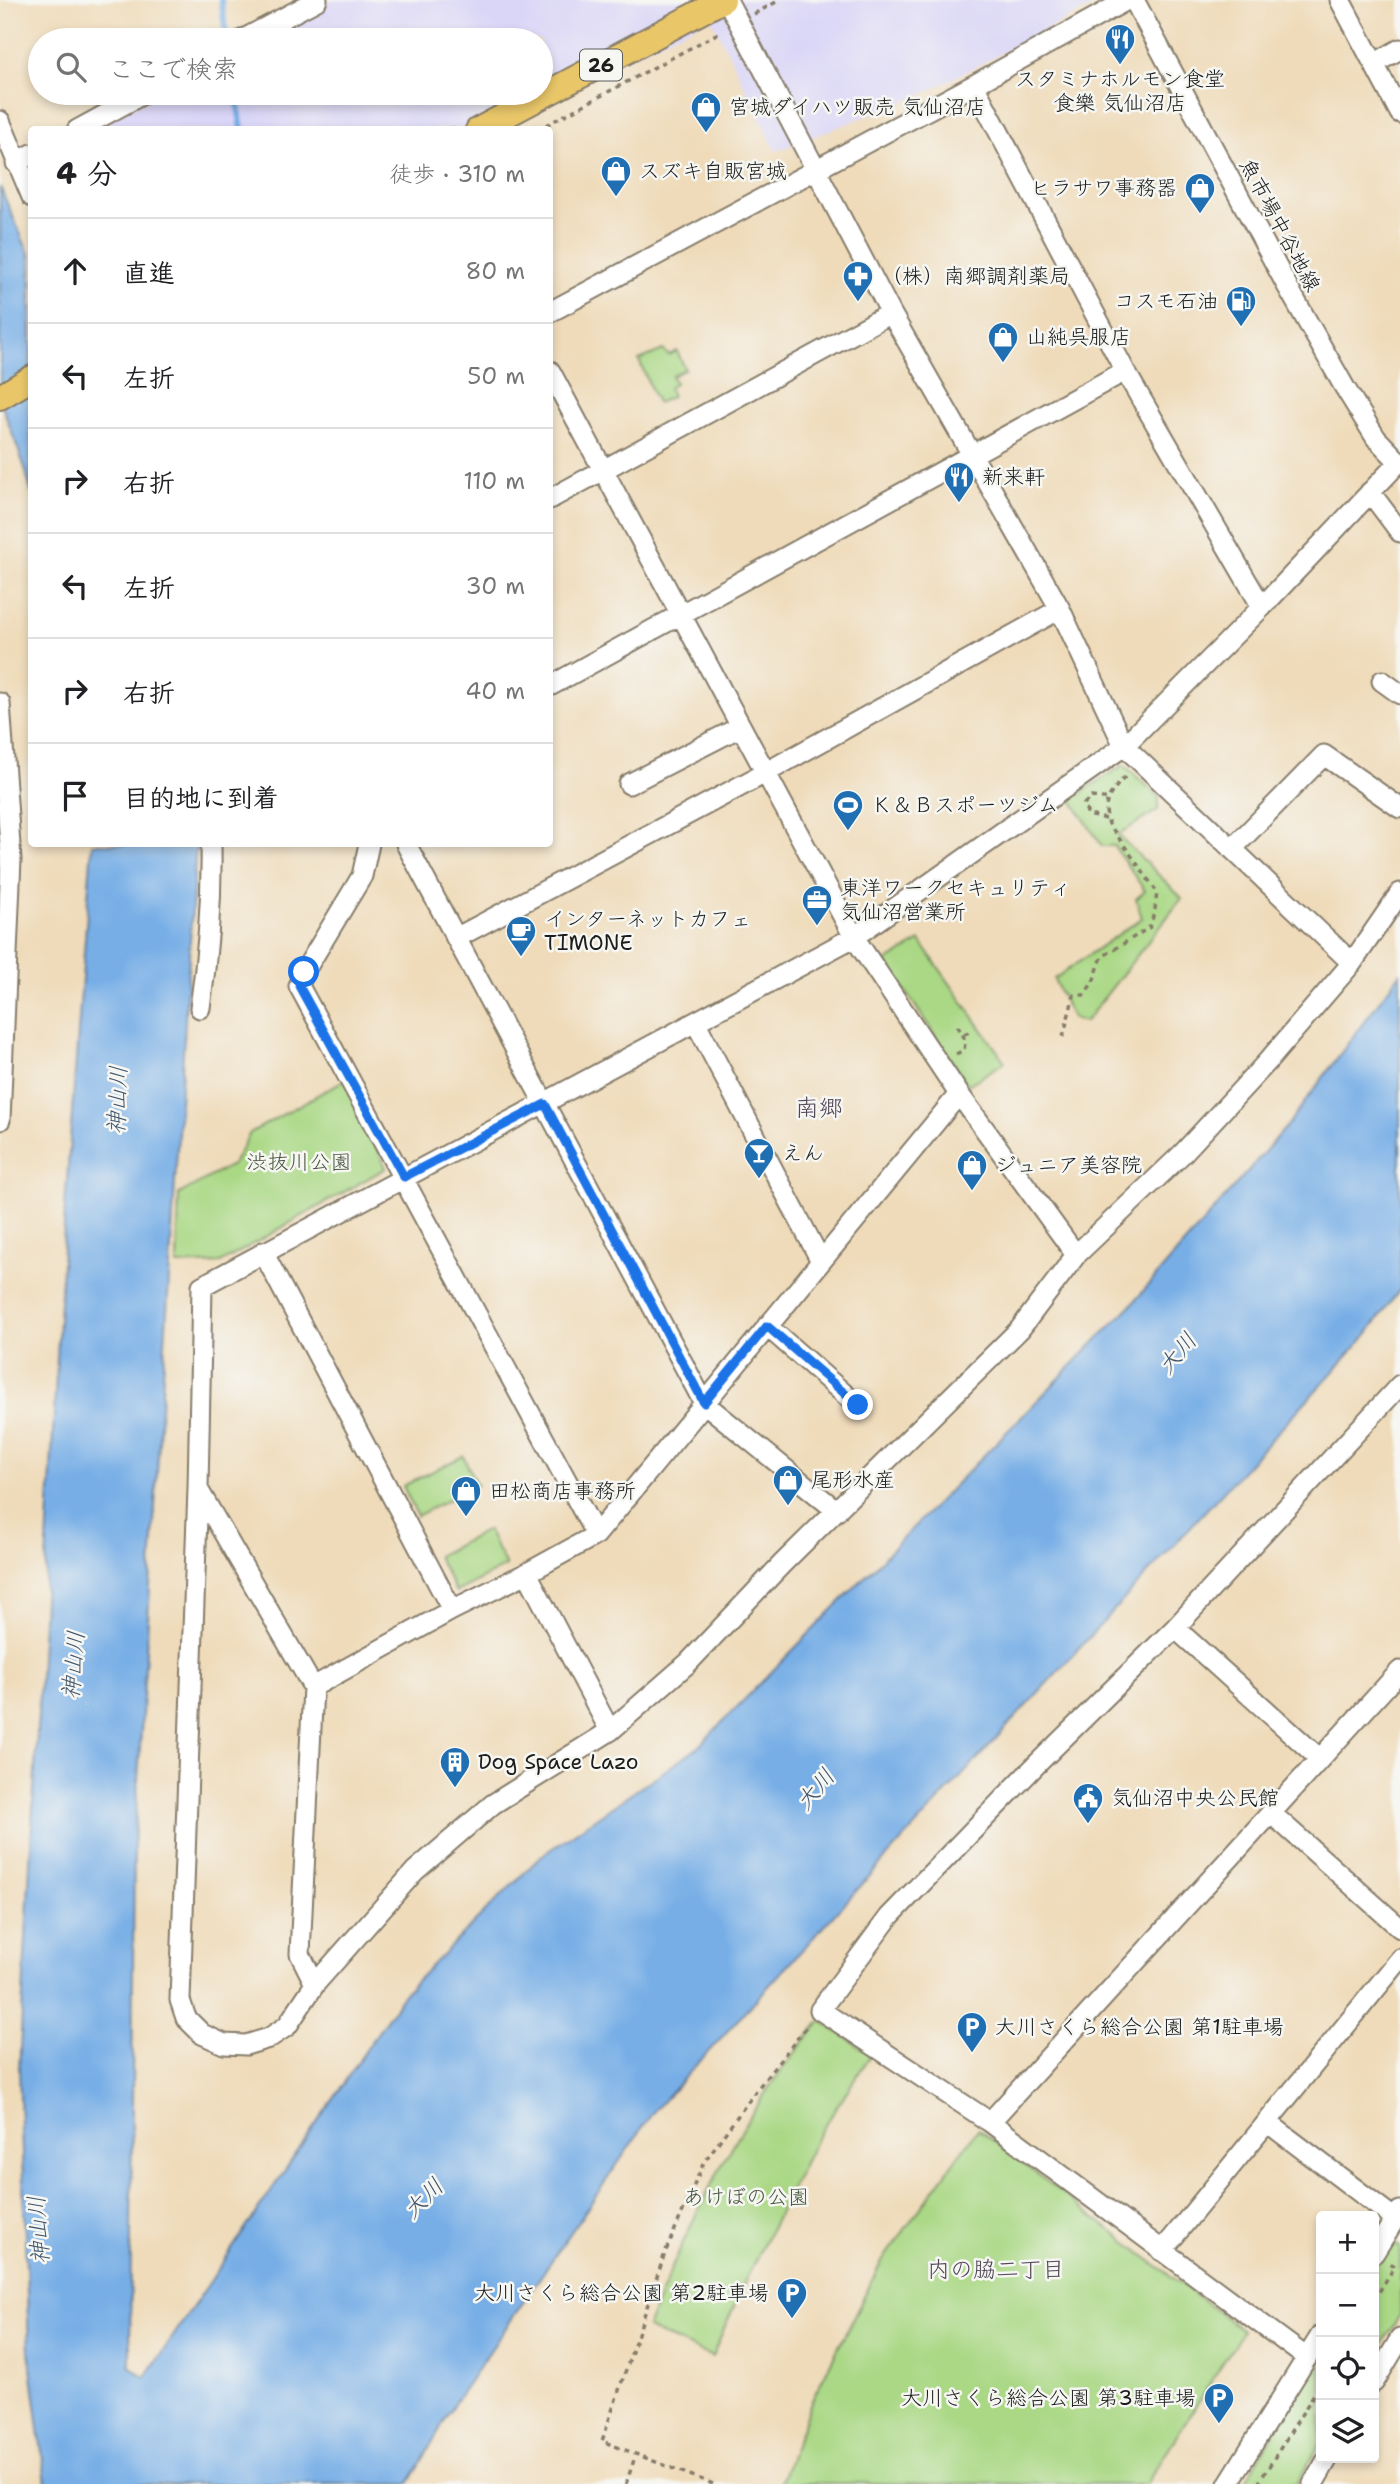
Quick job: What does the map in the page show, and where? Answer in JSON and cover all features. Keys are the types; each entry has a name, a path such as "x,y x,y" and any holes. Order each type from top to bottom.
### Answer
{"main road":[{"name":"26","path":"553,91 725,0"},
{"name":"26","path":"486,126 526,105"},
{"path":"0,397 28,380"}],"street":[{"path":"265,28 317,0"},
{"path":"725,0 891,313 1060,610 1124,746 1352,963"},
{"path":"553,311 1127,0"},
{"name":"魚市場中谷地線","path":"1134,0 1345,388 1376,438 1400,462"},
{"path":"1340,0 1400,113"},
{"path":"1374,64 1400,49"},
{"path":"974,85 1125,371 1262,607"},
{"path":"84,126 123,105"},
{"path":"0,121 24,159 28,178"},
{"path":"553,497 891,313"},
{"path":"553,684 1125,371"},
{"path":"553,377 854,937 960,1094 1076,1255"},
{"path":"1400,462 1124,746 854,937 202,1286 198,1488 180,2000 186,2018 202,2034 224,2044 246,2045 268,2038 287,2026 315,1984 415,1871 493,1804 610,1731 688,1663 782,1563 1020,1329 1076,1255 1182,1154 1268,1061 1352,963 1400,893"},
{"path":"1370,492 1400,532"},
{"path":"456,938 765,773 1060,610"},
{"path":"1382,681 1400,694"},
{"path":"0,703 11,859 0,1120"},
{"path":"629,784 740,727"},
{"path":"1232,849 1324,755 1400,808"},
{"path":"200,1008 212,882 211,847"},
{"path":"368,847 362,876 304,972 299,986 596,1535"},
{"path":"408,847 704,1403 837,1511"},
{"path":"696,1023 821,1261"},
{"path":"313,1687 596,1535 960,1094"},
{"path":"263,1252 452,1610"},
{"path":"767,1326 858,1405"},
{"path":"1307,2358 990,2122 820,2010 889,1917 1037,1763 1175,1628 1400,1385"},
{"path":"198,1488 313,1687 300,1954 315,1984"},
{"path":"527,1573 610,1731"},
{"path":"1175,1628 1320,1759"},
{"path":"990,2122 1400,1671"},
{"path":"1272,1814 1400,1928"},
{"path":"1162,2251 1400,1959"},
{"path":"1267,2122 1397,2215 1379,2244"},
{"path":"1228,2484 1320,2337"},
{"path":"1379,2374 1400,2339"},
{"path":"1313,2484 1325,2463"}],"path":[{"path":"544,126 780,0"},
{"path":"1063,1037 1074,995 1084,995 1093,982 1102,957 1150,927 1156,909 1157,892 1142,874 1105,812 1108,799 1125,777"},
{"path":"1107,819 1088,815 1084,804 1091,797 1108,799"},
{"path":"956,1054 964,1051 964,1034 957,1027"},
{"path":"964,1034 972,1031"},
{"path":"713,2484 602,2441 665,2253 704,2162 820,2010"},
{"path":"1379,2255 1395,2266 1379,2292"},
{"path":"1258,2484 1316,2392"},
{"path":"626,2484 636,2454"}],"shaded area":[{"path":"332,0 1104,0 921,95 776,151 711,18 553,93 553,28 279,28"},
{"path":"137,105 527,105 482,126 98,126"}],"green space":[{"path":"663,350 669,355 677,351 685,369 672,376 675,383 669,388 672,397 657,403 639,360"},
{"path":"1124,765 1159,797 1158,810 1118,835 1182,898 1085,1022 1072,1018 1054,979 1142,918 1136,899 1145,891 1114,846 1102,846 1071,799"},
{"path":"920,941 1005,1062 968,1085 886,962"},
{"name":"渋抜川公園","path":"346,1079 386,1168 220,1263 177,1265 179,1194 233,1164 250,1133"},
{"path":"463,1456 477,1485 417,1516 403,1486"},
{"path":"487,1530 506,1566 456,1592 437,1556"},
{"name":"あけぼの公園","path":"821,2021 871,2054 815,2141 746,2279 712,2357 647,2328 686,2235 732,2146 774,2080"},
{"path":"978,2129 1243,2331 1146,2484 781,2483 811,2402 882,2261"},
{"path":"1388,2240 1400,2247 1400,2315 1379,2350 1379,2274 1379,2255"},
{"path":"1316,2362 1316,2451 1296,2484 1244,2484"}],"water":[{"path":"0,187 28,251 28,480 0,400"},
{"path":"92,847 196,847 134,1845 130,2366 145,2378 405,1992 541,1856 696,1749 1133,1303 1287,1126 1400,973 1400,1289 1365,1337 653,2112 455,2402 409,2484 46,2484 29,2351 19,2069 65,1207"}],"waterway":[{"path":"221,0 225,28"},
{"path":"238,105 241,126"}],"place":[{"name":"スタミナホルモン食堂 食樂 気仙沼店","path":"1120,66"},
{"name":"宮城ダイハツ販売 気仙沼店","path":"706,134"},
{"name":"スズキ自販宮城","path":"616,198"},
{"name":"ヒラサワ事務器","path":"1200,215"},
{"name":"（株）南郷調剤薬局","path":"858,303"},
{"name":"コスモ石油","path":"1241,328"},
{"name":"山純呉服店","path":"1003,364"},
{"name":"新来軒","path":"959,504"},
{"name":"Ｋ＆Ｂスポーツジム","path":"848,832"},
{"name":"東洋ワークセキュリティ 気仙沼営業所","path":"817,927"},
{"name":"インターネットカフェ TIMONE","path":"521,958"},
{"name":"えん","path":"759,1180"},
{"name":"ジュニア美容院","path":"972,1192"},
{"name":"尾形水産","path":"788,1507"},
{"name":"田松商店事務所","path":"466,1518"},
{"name":"Dog Space Lazo","path":"455,1789"},
{"name":"気仙沼中央公民館","path":"1088,1825"},
{"name":"大川さくら総合公園 第1駐車場","path":"972,2054"},
{"name":"大川さくら総合公園 第2駐車場","path":"792,2320"},
{"name":"大川さくら総合公園 第3駐車場","path":"1219,2425"}],"district":[{"name":"南郷","path":"819,1108"},
{"name":"内の脇二丁目","path":"996,2269"}],"route":[{"path":"304,972 299,986 404,1177 545,1104 704,1403 767,1326 858,1405"}],"water label":[{"name":"神山川","path":"117,1100"},
{"name":"大川","path":"1177,1353"},
{"name":"神山川","path":"73,1665"},
{"name":"大川","path":"815,1789"},
{"name":"大川","path":"423,2198"},
{"name":"神山川","path":"38,2230"}]}
